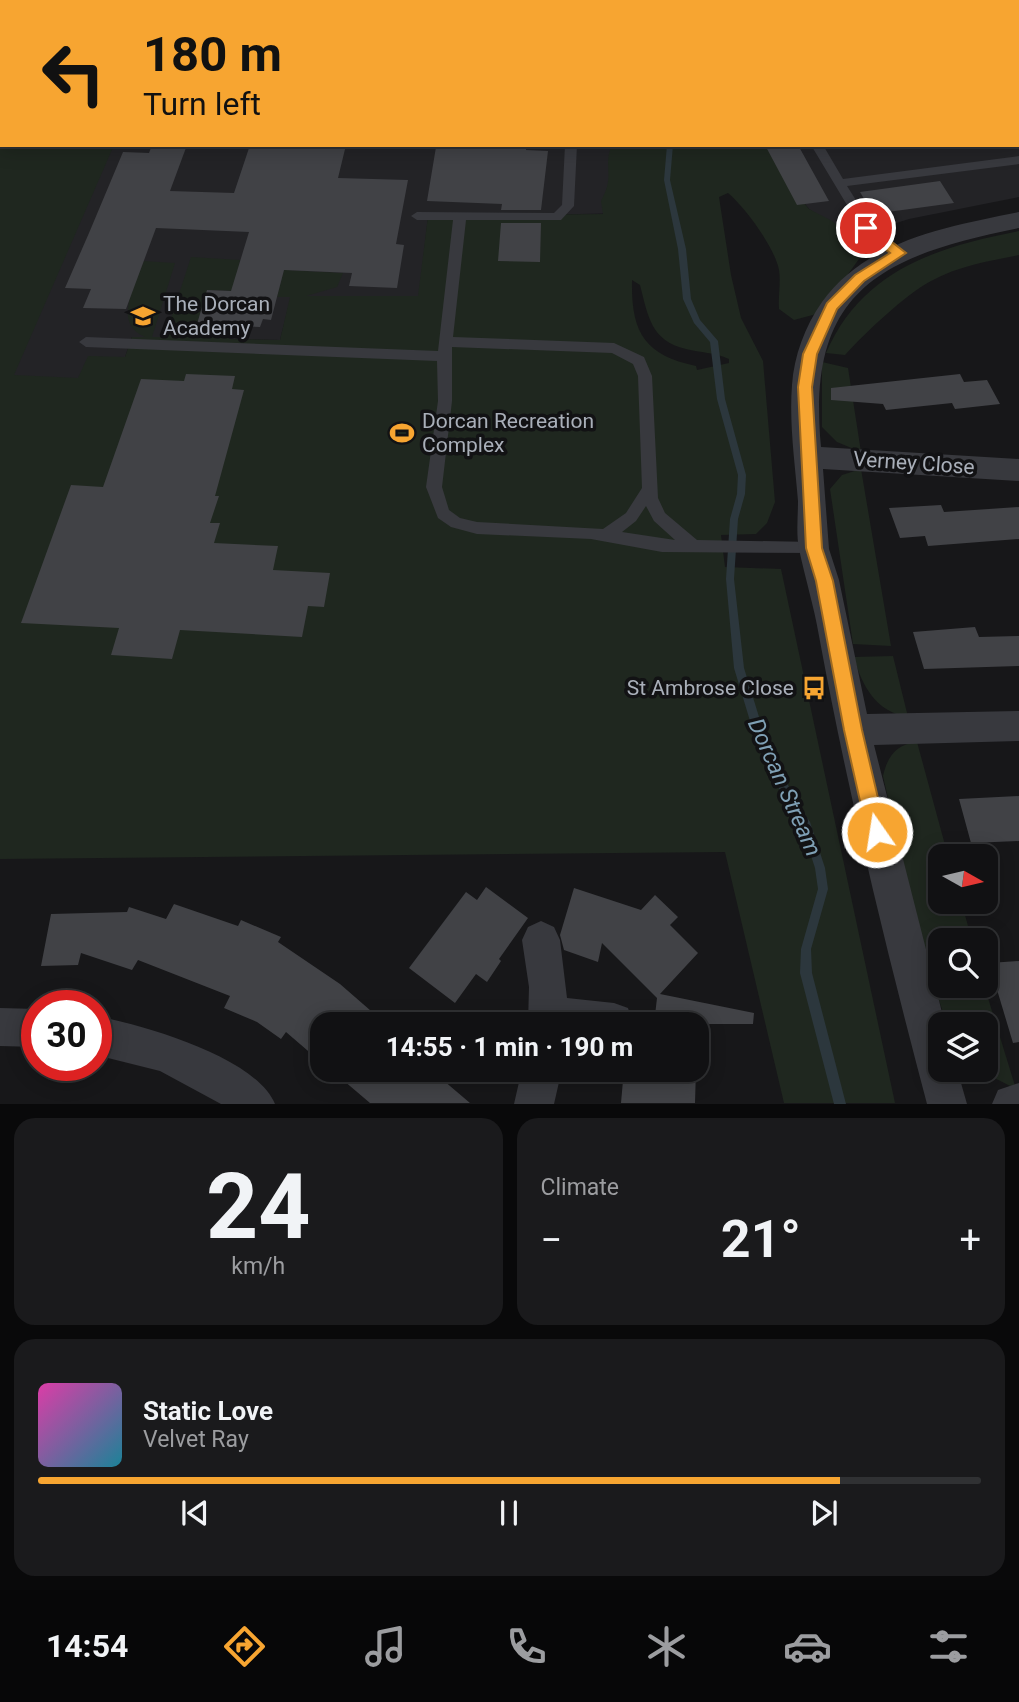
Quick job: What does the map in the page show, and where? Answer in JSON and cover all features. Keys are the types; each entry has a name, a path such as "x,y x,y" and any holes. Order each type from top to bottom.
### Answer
{"street":[{"path":"947,1104 912,975 853,730 825,581 814,548 805,387 810,354 821,327 832,307 859,278 899,253 936,240 1019,220"},
{"name":"Verney Close","path":"808,457 1019,470"},
{"path":"853,730 1019,726"},
{"path":"541,940 547,1012"},
{"path":"0,1027 21,1028"},
{"path":"112,1038 192,1063 255,1104"},
{"path":"534,1104 539,1082"},
{"path":"1012,1104 1019,1103"}],"lane":[{"path":"417,216 557,217 568,206 571,147"},
{"path":"818,147 866,228 899,253"},
{"path":"838,183 1019,160"},
{"path":"460,216 444,349 444,401 434,487 443,514 462,526 606,535 662,546 814,548"},
{"path":"86,342 444,349 614,348 639,361 645,376 649,490 653,508 659,517 699,545"},
{"path":"606,535 631,517 649,490"}],"shaded area":[{"name":"The Dorcan Academy","path":"0,147 624,147 628,213 428,217 419,296 291,296 280,340 132,337 80,486 0,621"},
{"path":"0,147 113,147 14,375 78,378 88,356 125,357 132,337 145,337 135,331 128,313 132,292 144,261 175,263 152,337 165,337 191,257 240,260 238,270 241,291 207,290 197,324 231,326 229,339 280,340 290,297 277,297 284,270 343,273 337,287 306,296 418,296 428,216 603,214 601,201 608,184 608,160 611,147 774,147 796,193 809,209 832,221 852,237 864,252 820,313 794,320 779,309 779,270 766,240 735,199 728,193 719,197 731,275 741,318 763,361 775,502 767,523 756,534 721,535 725,567 781,569 895,1103 784,1103 725,852 0,859","holes":["632,280 640,285 653,326 665,340 686,349 729,359 729,363 697,370 696,366 678,361 653,348 638,327 634,314"]},
{"path":"774,147 1019,147 1019,197 909,219 852,237 809,209 796,193"},
{"path":"1019,231 1019,255 963,268 931,281 898,304 845,355 826,353 841,325 860,301 881,282 931,255 959,245"},
{"path":"822,362 848,368 861,452 837,442 822,427"},
{"path":"861,469 891,646 853,644 830,489 842,475"},
{"path":"893,656 908,717 887,710 872,696 861,678 854,657"},
{"path":"917,742 945,844 928,844 928,914 965,914 969,928 928,928 928,968 883,776 887,762 894,752"},
{"path":"938,998 988,998 992,1012 943,1012"},
{"path":"998,1030 1016,1089 998,1080"}],"building":[{"path":"151,147 186,147 170,191 234,193 249,147 346,147 338,178 408,180 396,244 404,245 397,288 349,286 352,273 284,270 271,320 263,319 260,327 197,324 207,290 231,291 249,232 156,228 126,309 83,308 91,289 65,288 123,152 149,153"},
{"path":"436,147 526,147 526,150 548,151 541,210 501,210 502,204 427,201"},
{"path":"766,147 799,147 829,201 797,205"},
{"path":"940,181 954,203 873,214 860,192"},
{"path":"501,223 541,223 540,262 498,261"},
{"path":"186,374 235,376 232,389 244,390 215,496 219,496 210,523 220,523 214,543 278,546 273,570 330,573 324,607 308,606 302,637 180,630 172,659 111,655 119,628 21,623 71,485 103,487 141,379 184,381"},
{"path":"960,374 964,382 987,380 1000,404 955,409 952,403 886,410 883,404 831,400 831,388"},
{"path":"941,505 944,512 1019,507 1019,539 928,546 925,536 900,538 889,508"},
{"path":"975,627 979,637 1019,636 1019,666 924,669 913,632"},
{"path":"1019,796 1019,841 971,843 959,799"},
{"path":"486,887 528,918 499,959 501,961 487,982 476,974 455,1003 409,968 466,892 477,900"},
{"path":"574,888 641,910 655,895 678,917 670,925 698,953 660,994 754,1013 753,1024 709,1024 709,1012 655,1012 657,998 602,943 598,962 564,950 560,935"},
{"path":"174,904 238,926 241,920 281,937 278,942 340,984 372,1012 310,1012 310,1053 286,1032 281,1039 257,1022 224,1008 230,996 138,960 132,970 81,953 78,965 41,966 51,914 127,912 129,907 166,919"},
{"path":"1019,961 1019,1042 1013,1043 998,993 998,962"},
{"path":"345,1082 445,1082 470,1103 370,1103"},
{"path":"623,1082 696,1082 695,1103 621,1103"}],"waterway":[{"name":"Dorcan Stream","path":"670,147 667,180 682,249 687,299 697,321 714,341 721,399 742,475 741,494 734,519 730,579 739,668 762,744 806,826 820,868 823,889 806,949 806,973 840,1104"}],"place":[{"name":"The Dorcan Academy","path":"143,316"},
{"name":"Dorcan Recreation Complex","path":"402,433"},
{"name":"St Ambrose Close","path":"814,688"}],"route":[{"path":"866,228 899,253 859,278 832,307 810,354 805,387 814,548 825,581 832,630 877,832"}]}
